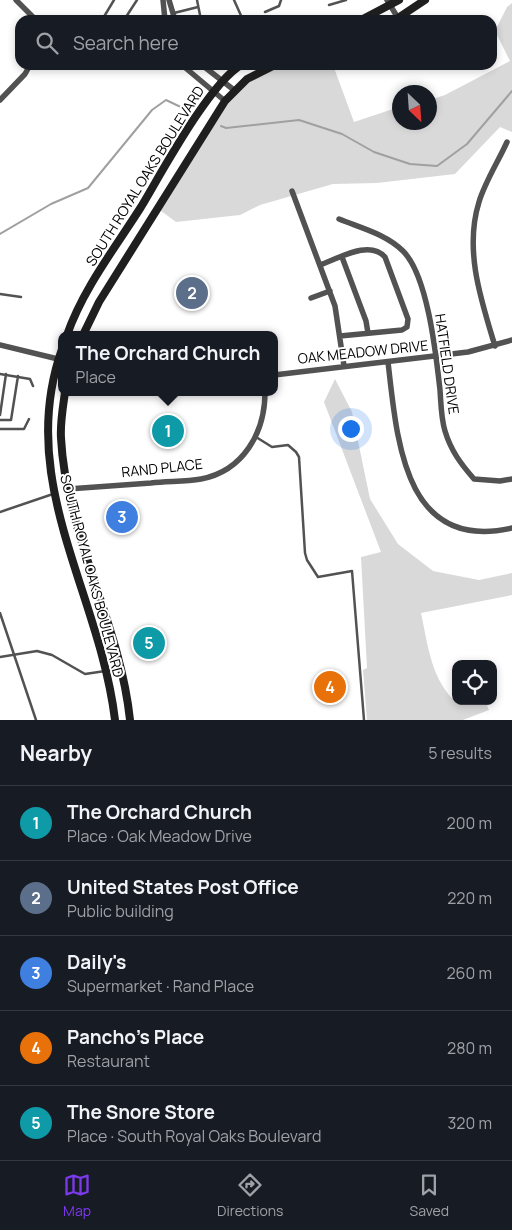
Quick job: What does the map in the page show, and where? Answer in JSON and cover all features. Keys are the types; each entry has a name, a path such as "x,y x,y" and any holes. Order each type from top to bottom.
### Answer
{"main road":[{"path":"369,15 388,3 399,0"},
{"path":"402,15 425,0"},
{"name":"SOUTH ROYAL OAKS BOULEVARD","path":"69,331 84,296 214,92 222,81 235,70"},
{"name":"SOUTH ROYAL OAKS BOULEVARD","path":"85,331 99,302 225,100 247,79 265,70"},
{"name":"SOUTH ROYAL OAKS BOULEVARD","path":"58,367 52,389 47,440 54,494 106,672 115,720"},
{"name":"SOUTH ROYAL OAKS BOULEVARD","path":"65,396 61,437 68,489 120,669 130,720"}],"street":[{"path":"16,0 31,15"},
{"path":"163,0 164,15"},
{"path":"169,0 173,15"},
{"path":"388,3 394,15"},
{"path":"0,100 27,70"},
{"path":"188,70 225,100"},
{"path":"208,70 234,90"},
{"path":"495,346 476,280 475,222 479,201 507,142"},
{"path":"292,191 330,290 336,312 344,366"},
{"name":"HATFIELD DRIVE","path":"339,219 386,238 404,252 415,269 422,290 436,357 444,429 453,454 474,479 500,481 512,479"},
{"path":"320,265 370,249 383,254 408,319 407,327 402,330 340,336"},
{"path":"342,257 366,321 368,333"},
{"path":"311,298 330,290"},
{"name":"OAK MEADOW DRIVE","path":"278,374 436,357 495,346 512,340"},
{"path":"0,345 58,360"},
{"path":"388,362 401,450 412,483 424,505 448,524 468,531 493,533 512,528"},
{"name":"RAND PLACE","path":"68,489 202,479 225,470 242,458 256,437 263,421 265,396"}],"lane":[{"path":"105,15 114,0"},
{"path":"127,15 137,0"},
{"path":"197,0 200,15"},
{"path":"234,0 241,15"},
{"path":"264,12 279,6 281,0"},
{"path":"329,5 346,0"},
{"path":"179,15 198,7"},
{"path":"0,294 21,297"},
{"path":"0,374 30,378 33,386"},
{"path":"0,415 6,374"},
{"path":"0,420 11,420 18,376"},
{"path":"0,429 24,429 28,419"},
{"path":"256,437 272,447 288,445 299,457 305,557 318,577 352,571 364,720"},
{"path":"0,512 54,494"},
{"path":"0,613 36,720"},
{"path":"0,657 37,651 52,655 85,674 120,669"}],"shaded area":[{"path":"512,3 512,132 500,127 455,174 377,183 333,184 260,205 240,215 176,222 157,208 234,90 267,70 335,70 354,122 392,109 392,130 437,130 437,98 493,70 497,70 497,68 510,61 497,35 497,27 507,7"},
{"path":"335,379 352,412 370,499 398,544 433,571 479,580 512,573 512,595 421,613 436,674 452,698 452,705 487,705 489,710 463,720 367,720 363,670 367,668 361,557 381,552 324,402"}],"waterway":[{"path":"221,126 226,128 299,120 342,134 374,152 410,164 437,166 467,144 512,91"},
{"path":"0,234 51,204 88,188 152,110 166,100 187,110"}],"place":[{"name":"United States Post Office","path":"192,293"},
{"name":"The Orchard Church","path":"168,431"},
{"name":"Daily's","path":"122,517"},
{"name":"The Snore Store","path":"149,643"},
{"name":"Pancho's Place","path":"330,687"}]}
